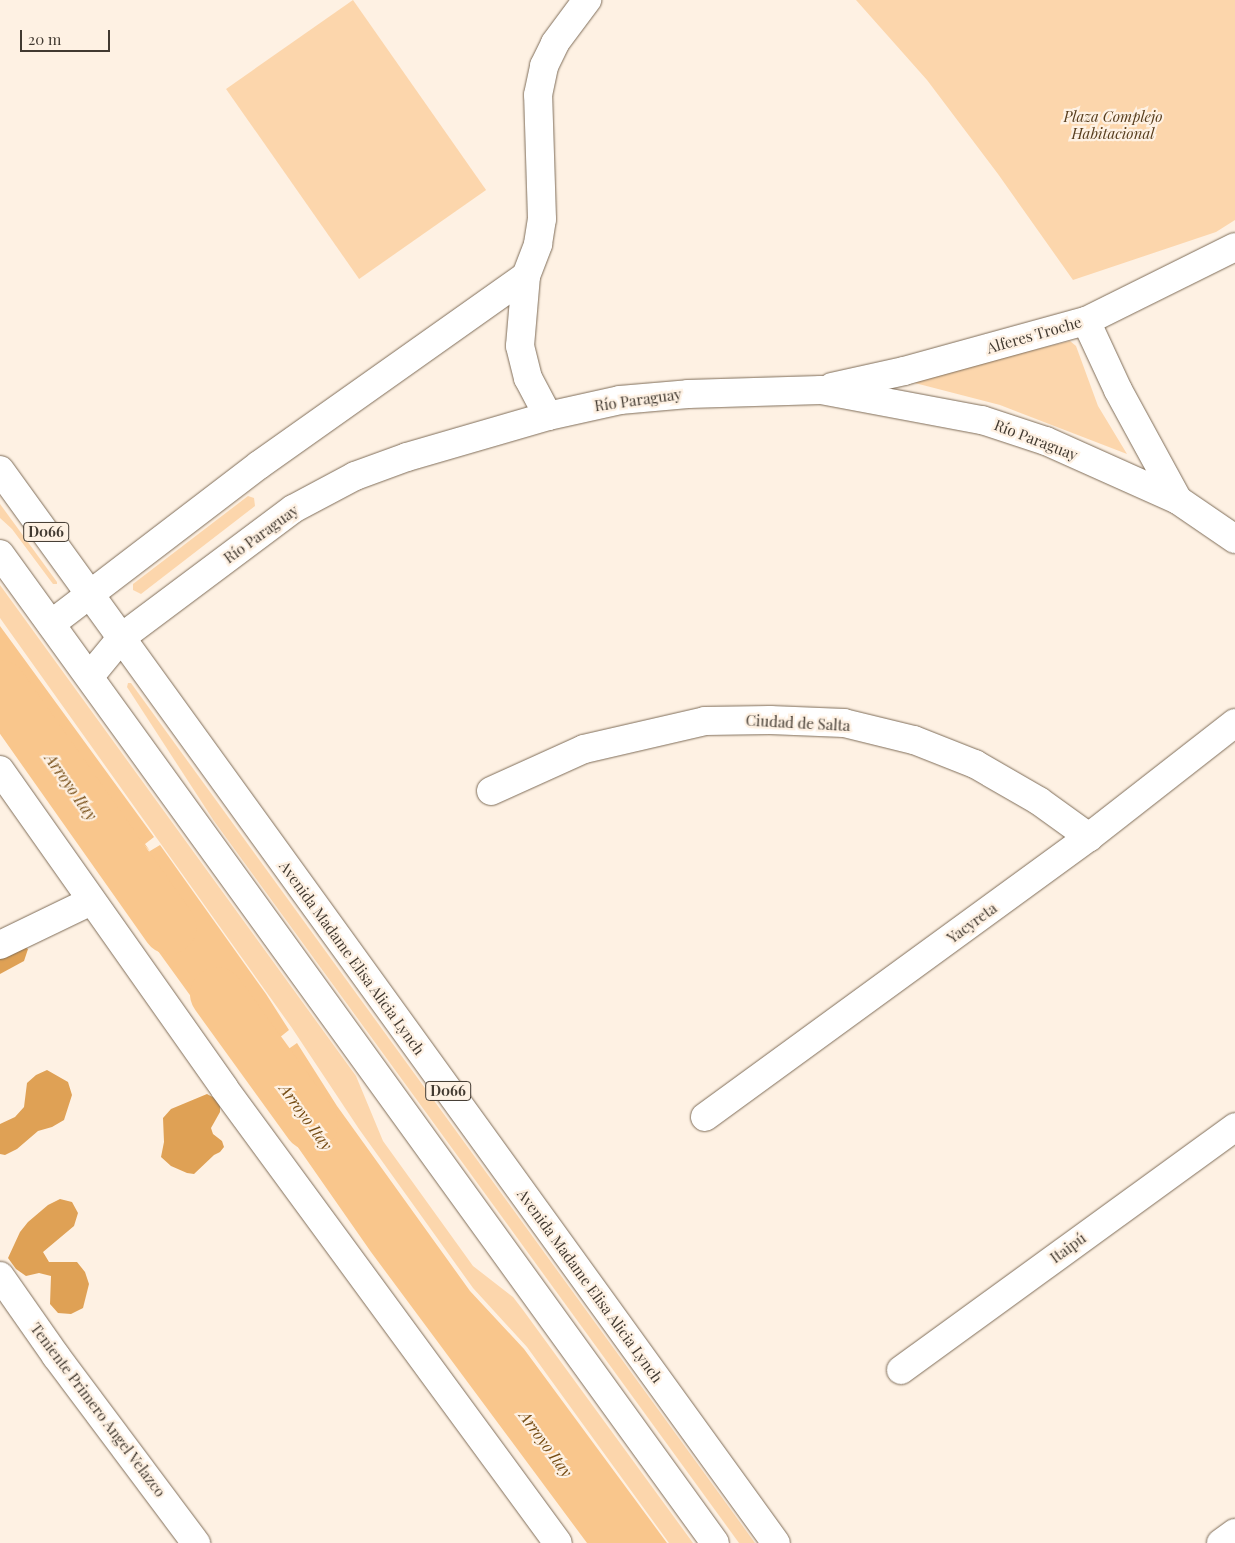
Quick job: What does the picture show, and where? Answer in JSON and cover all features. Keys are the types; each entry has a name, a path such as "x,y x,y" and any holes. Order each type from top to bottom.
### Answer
{"main road":[{"path":"548,416 528,378 520,346 526,276 538,244 542,219 538,95 544,66 555,43 587,0"},
{"name":"Alferes Troche","path":"821,390 904,371 1086,321 1235,247"},
{"path":"51,624 259,465 526,276"},
{"path":"1086,321 1118,390 1178,500"},
{"name":"Río Paraguay","path":"90,676 122,637 293,509 355,476 407,457 548,416 620,400 688,394 821,390 982,420 1046,441 1178,500 1235,539"},
{"name":"Avenida Madame Elisa Alicia Lynch","path":"0,470 122,637 374,990 776,1543"},
{"path":"0,554 716,1543"},
{"name":"Ciudad de Salta","path":"491,791 584,749 705,721 770,720 844,723 914,740 975,764 1039,801 1090,837"},
{"name":"Yacyreta","path":"705,1117 1090,837 1235,723"},
{"path":"0,770 224,1088 558,1543"},
{"path":"0,945 91,901"},
{"name":"Itaipú","path":"901,1370 1235,1127"},
{"name":"Teniente Primero Angel Velazco","path":"0,1276 56,1356 196,1543"},
{"path":"1221,1543 1235,1532"}],"green space":[{"path":"353,0 486,190 359,279 226,89"},
{"name":"Plaza Complejo Habitacional","path":"856,0 1235,0 1235,220 1216,232 1073,280 998,174 927,80"},
{"path":"1070,341 1076,346 1098,406 1127,454 1000,405 911,382 916,379"},
{"path":"248,496 254,498 255,506 141,594 133,590 133,584"},
{"path":"0,504 57,584 53,584 12,529 0,518"},
{"path":"0,585 356,1076 383,1141 473,1266 513,1297 693,1543 669,1543 527,1347 473,1288 359,1129 292,1028 0,618"},
{"path":"128,683 131,683 755,1543 739,1543 214,821 127,687"}],"shaded area":[{"path":"0,936 8,936 28,949 24,961 0,974"},
{"path":"47,1070 68,1082 72,1095 64,1120 52,1127 38,1131 17,1149 5,1155 0,1154 0,1124 15,1117 24,1107 27,1083 36,1075"},
{"path":"207,1094 218,1100 220,1106 220,1112 211,1128 213,1134 222,1141 224,1147 194,1174 187,1173 171,1166 161,1157 164,1142 163,1118 171,1109"},
{"path":"60,1199 72,1202 78,1213 74,1226 43,1252 49,1262 77,1262 85,1272 89,1284 83,1308 71,1314 58,1313 50,1304 51,1276 39,1273 26,1276 16,1269 8,1258 20,1232 28,1222 48,1205"}],"water":[{"path":"0,626 154,837 145,844 150,851 143,844 102,874 0,733"},
{"path":"160,845 266,994 289,1030 279,1038 287,1050 297,1043 337,1106 470,1291 524,1349 667,1543 587,1543 371,1252 249,1077 287,1051 279,1039 242,1067 108,882"}],"waterway":[{"name":"Arroyo Itay","path":"0,687 169,927"},
{"name":"Arroyo Itay","path":"217,994 311,1124"}]}
